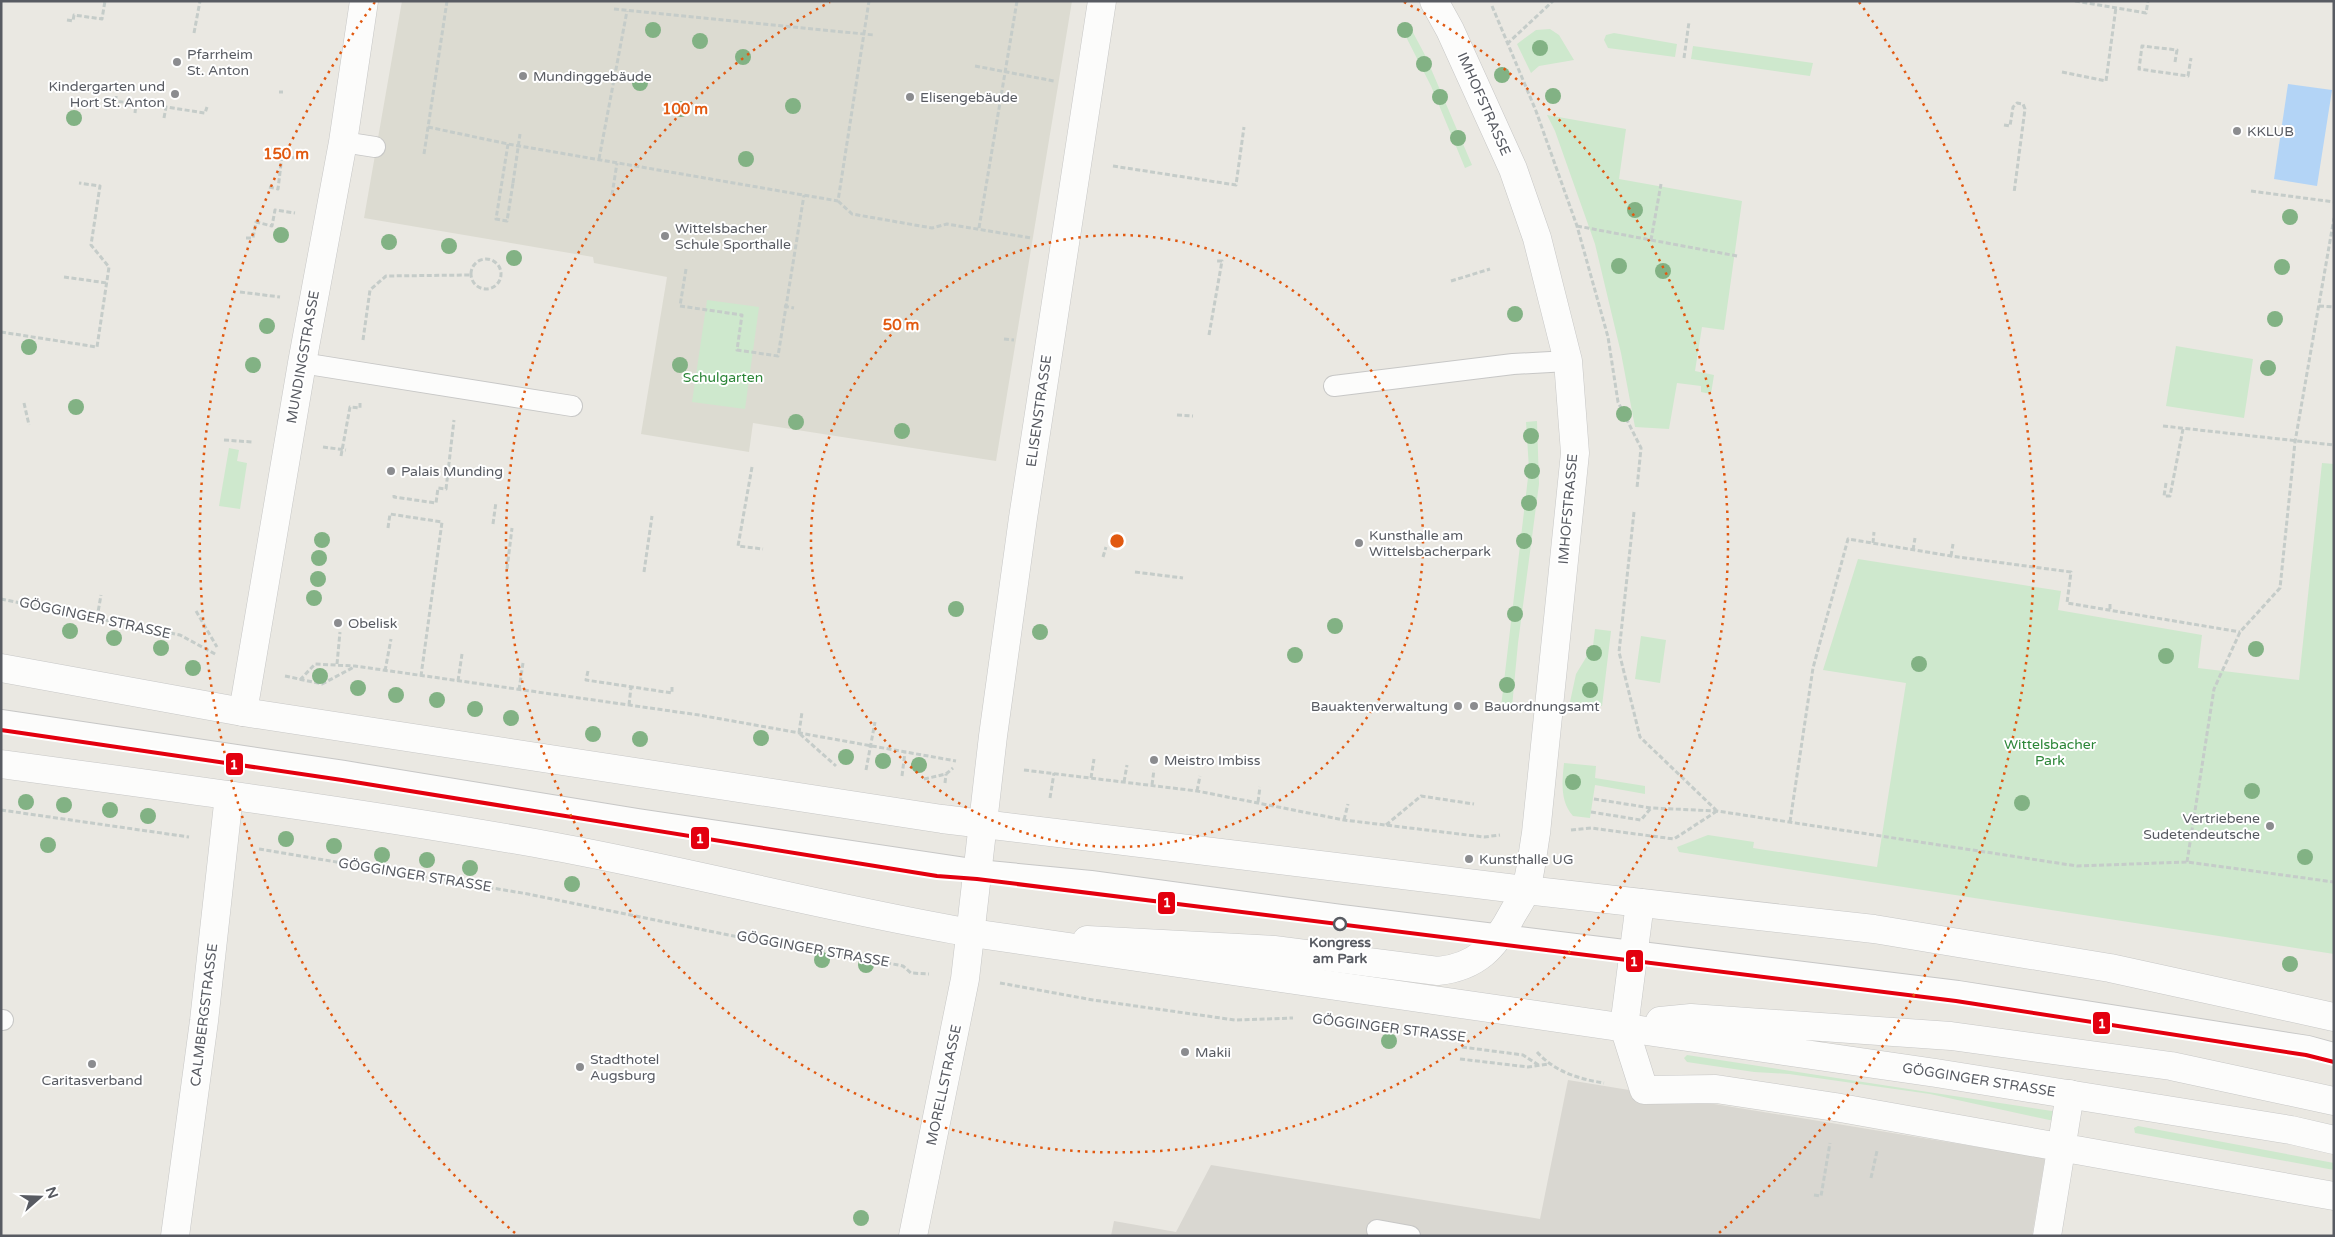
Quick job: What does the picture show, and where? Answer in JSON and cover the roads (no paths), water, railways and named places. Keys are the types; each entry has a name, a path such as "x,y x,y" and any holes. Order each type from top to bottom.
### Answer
{"street":[{"name":"MUNDINGSTRASSE","path":"242,712 342,142 364,1"},
{"name":"ELISENSTRASSE","path":"984,822 989,766 1023,518 1102,1"},
{"name":"IMHOFSTRASSE","path":"1434,1 1450,30 1513,169 1537,238 1568,362 1575,453 1536,832 1526,890"},
{"path":"1,668 242,712 708,785 942,819 984,822 1526,890 1884,931 2110,968 2334,1017"},
{"name":"GÖGGINGER STRASSE","path":"1,764 228,795 536,843 868,914 972,933 1624,1027 2070,1094 2291,1130 2334,1140"},
{"name":"CALMBERGSTRASSE","path":"176,1236 204,1021 228,795"},
{"path":"972,933 984,822"},
{"name":"GÖGGINGER STRASSE","path":"1028,941 1094,940 1254,948 1438,971 1454,969 1470,963 1485,953 1501,935 1526,890"},
{"path":"1640,903 1624,1027 1644,1090 1716,1089 1874,1114 2334,1196"},
{"name":"MORELLSTRASSE","path":"913,1236 965,979 972,933"},
{"name":"GÖGGINGER STRASSE","path":"1624,1027 1692,1018 1951,1036 2171,1066 2334,1101"},
{"path":"2047,1236 2070,1094"}],"lane":[{"path":"342,142 375,147"},
{"path":"1334,386 1514,364 1568,362"},
{"path":"302,363 572,406"},
{"path":"1,720 344,771 638,819 978,870 1091,882 1958,991 2308,1046 2334,1053"},
{"path":"1377,1230 1410,1236"}],"water":[{"path":"2288,84 2332,90 2317,186 2274,179"}],"place":[{"name":"Pfarrheim St. Anton","path":"177,62"},
{"name":"Mundinggebäude","path":"523,76"},
{"name":"Kindergarten und Hort St. Anton","path":"175,94"},
{"name":"Elisengebäude","path":"910,97"},
{"name":"KKLUB","path":"2237,131"},
{"name":"Wittelsbacher Schule Sporthalle","path":"665,236"},
{"name":"Palais Munding","path":"391,471"},
{"name":"Kunsthalle am Wittelsbacherpark","path":"1359,543"},
{"name":"Obelisk","path":"338,623"},
{"name":"Bauaktenverwaltung","path":"1458,706"},
{"name":"Bauordnungsamt","path":"1474,706"},
{"name":"Meistro Imbiss","path":"1154,760"},
{"name":"Vertriebene Sudetendeutsche","path":"2270,826"},
{"name":"Kunsthalle UG","path":"1469,859"},
{"name":"Kongress am Park","path":"1340,924"},
{"name":"Makii","path":"1185,1052"},
{"name":"Caritasverband","path":"92,1064"},
{"name":"Stadthotel Augsburg","path":"580,1067"}],"park label":[{"name":"Schulgarten","path":"723,377"},
{"name":"Wittelsbacher Park","path":"2050,752"}]}
